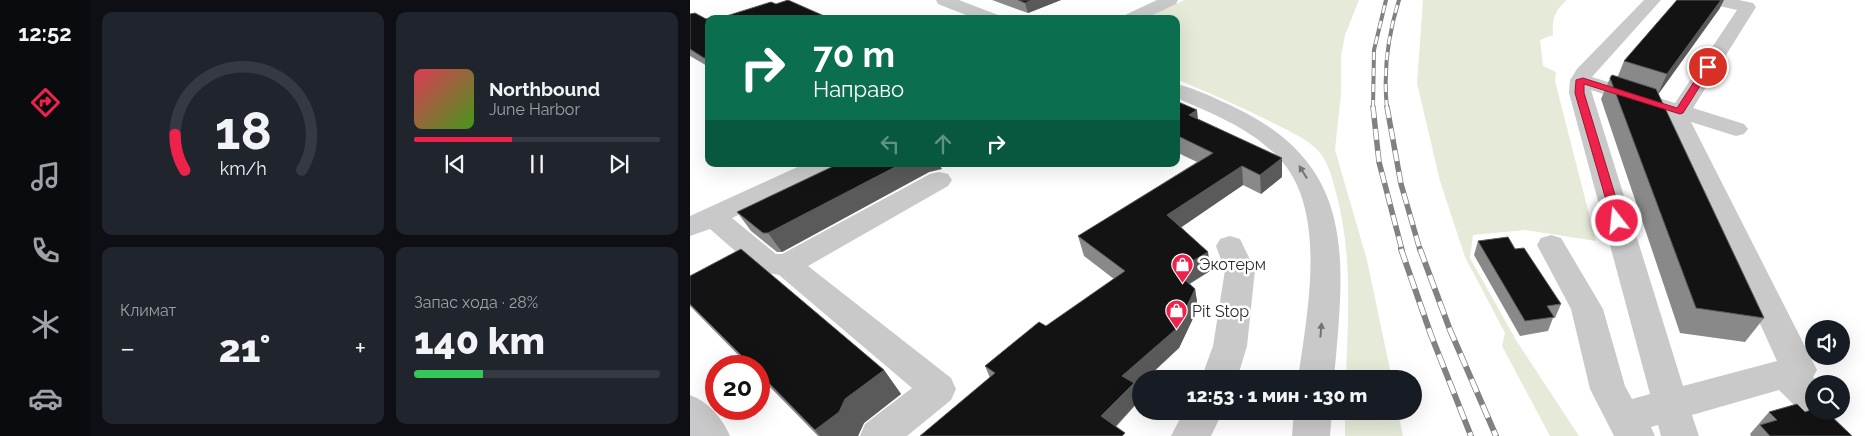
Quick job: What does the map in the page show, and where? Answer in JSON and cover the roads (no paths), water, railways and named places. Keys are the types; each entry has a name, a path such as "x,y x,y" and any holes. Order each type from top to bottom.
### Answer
{"street":[{"path":"944,0 982,15"},
{"path":"1139,15 1170,0"},
{"path":"1653,0 1584,72 1580,80 1580,93 1675,420"},
{"path":"1551,245 1587,309 1608,389 1629,427 1675,420 1798,370 1679,124 1680,111 1747,7 1716,0"},
{"path":"1580,80 1736,129"},
{"path":"1180,92 1241,120 1272,139 1298,164 1309,180 1318,202 1324,263 1317,370"},
{"path":"701,222 818,167"},
{"path":"701,222 769,264 786,265 939,180"},
{"path":"1222,370 1230,346 1240,270 1230,246"},
{"path":"786,265 938,389 879,436"},
{"path":"1786,374 1805,393"},
{"path":"690,411 711,436"},
{"path":"1190,436 1200,420"},
{"path":"1311,436 1312,420"}],"railway":[{"path":"1373,107 1374,50 1386,0"},
{"path":"1387,108 1387,53 1399,0"},
{"path":"1373,107 1379,162 1402,250"},
{"path":"1387,107 1401,184 1420,250"},
{"path":"1401,249 1431,335 1471,436"},
{"path":"1420,249 1450,330 1496,436"}],"place":[{"name":"Экотерм","path":"1183,283"},
{"name":"Pit Stop","path":"1176,330"}]}
